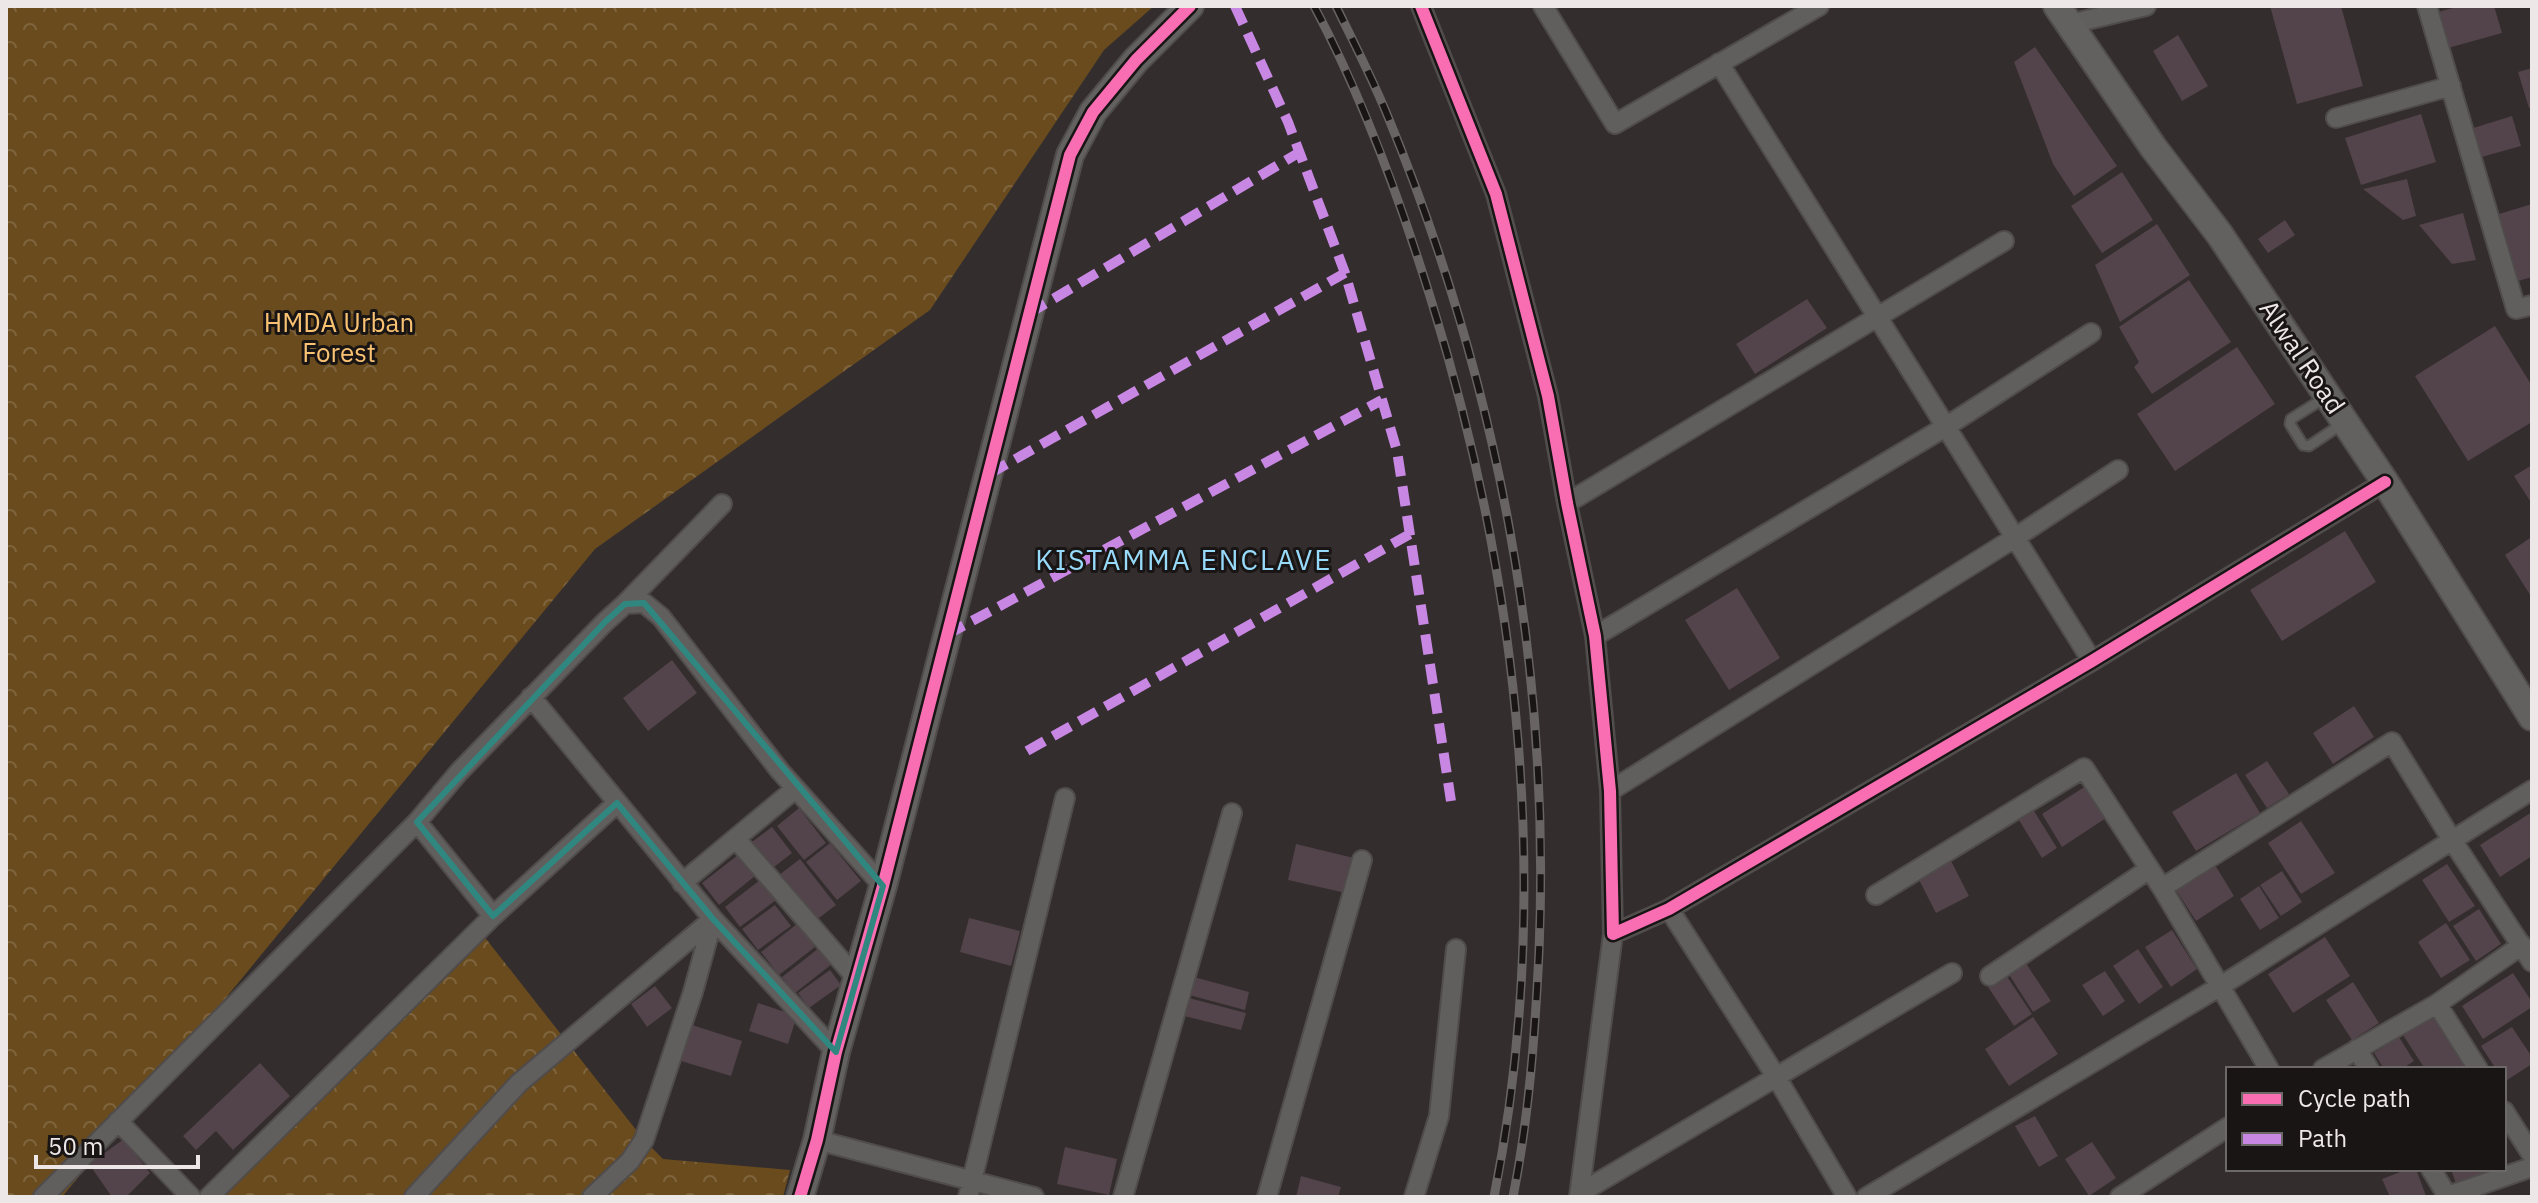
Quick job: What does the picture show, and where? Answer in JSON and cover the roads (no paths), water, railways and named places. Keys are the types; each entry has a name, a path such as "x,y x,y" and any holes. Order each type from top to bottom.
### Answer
{"street":[{"path":"800,1197 1070,155 1093,112 1136,60 1190,6"},
{"path":"1421,6 1496,194 1548,396 1595,636 1610,791 1613,934 1579,1195"},
{"path":"1543,6 1615,124 1819,6"},
{"path":"2064,12 2146,6"},
{"path":"2427,6 2516,309 2532,305"},
{"name":"Alwal Road","path":"2064,12 2153,147 2220,235 2328,396 2532,717"},
{"path":"1719,63 2092,661"},
{"path":"2336,118 2451,86"},
{"path":"1567,503 2004,241"},
{"path":"1595,636 1947,426 2091,333"},
{"path":"1610,791 2118,470"},
{"path":"1613,934 1669,909 2092,661 2385,482"},
{"path":"43,1197 417,822 459,772 722,504"},
{"path":"625,604 644,603 661,617 795,789 883,886"},
{"path":"531,697 682,883 836,1052"},
{"path":"2162,888 2392,742 2527,954 2326,1067"},
{"path":"1876,895 2084,768 2162,888 2268,1067"},
{"path":"682,883 795,789"},
{"path":"1867,1197 2219,987 2532,790"},
{"path":"970,1188 1065,798"},
{"path":"209,1197 493,916 617,803"},
{"path":"1123,1197 1232,813"},
{"path":"417,822 493,916"},
{"path":"736,839 857,979"},
{"path":"1267,1197 1362,860"},
{"path":"1990,976 2148,870"},
{"path":"1669,909 1777,1078 1847,1197"},
{"path":"414,1197 519,1083 713,919"},
{"path":"592,1197 630,1161 644,1140 693,992 713,919"},
{"path":"1414,1197 1439,1116 1456,949"},
{"path":"1579,1195 1952,973"},
{"path":"2437,1004 2477,1067"},
{"path":"2357,1049 2368,1067"},
{"path":"2506,1114 2532,1155"},
{"path":"118,1121 191,1197"},
{"path":"2120,1197 2226,1128"},
{"path":"817,1140 970,1188 1034,1197"},
{"path":"2432,1171 2447,1197 2532,1167"}],"lane":[{"path":"2328,396 2291,419 2290,424 2296,435 2303,445 2309,446 2345,422"}],"railway":[{"path":"1314,6 1380,152 1432,303 1463,412 1488,522 1506,634 1518,747 1524,860 1522,973 1512,1085 1494,1197"},
{"path":"1336,6 1386,112 1425,213 1458,315 1486,419 1509,524 1525,630 1536,737 1540,844 1539,952 1530,1075 1513,1197"}],"district":[{"name":"KISTAMMA ENCLAVE","path":"1184,560"}],"park label":[{"name":"HMDA Urban Forest","path":"339,338"}]}
